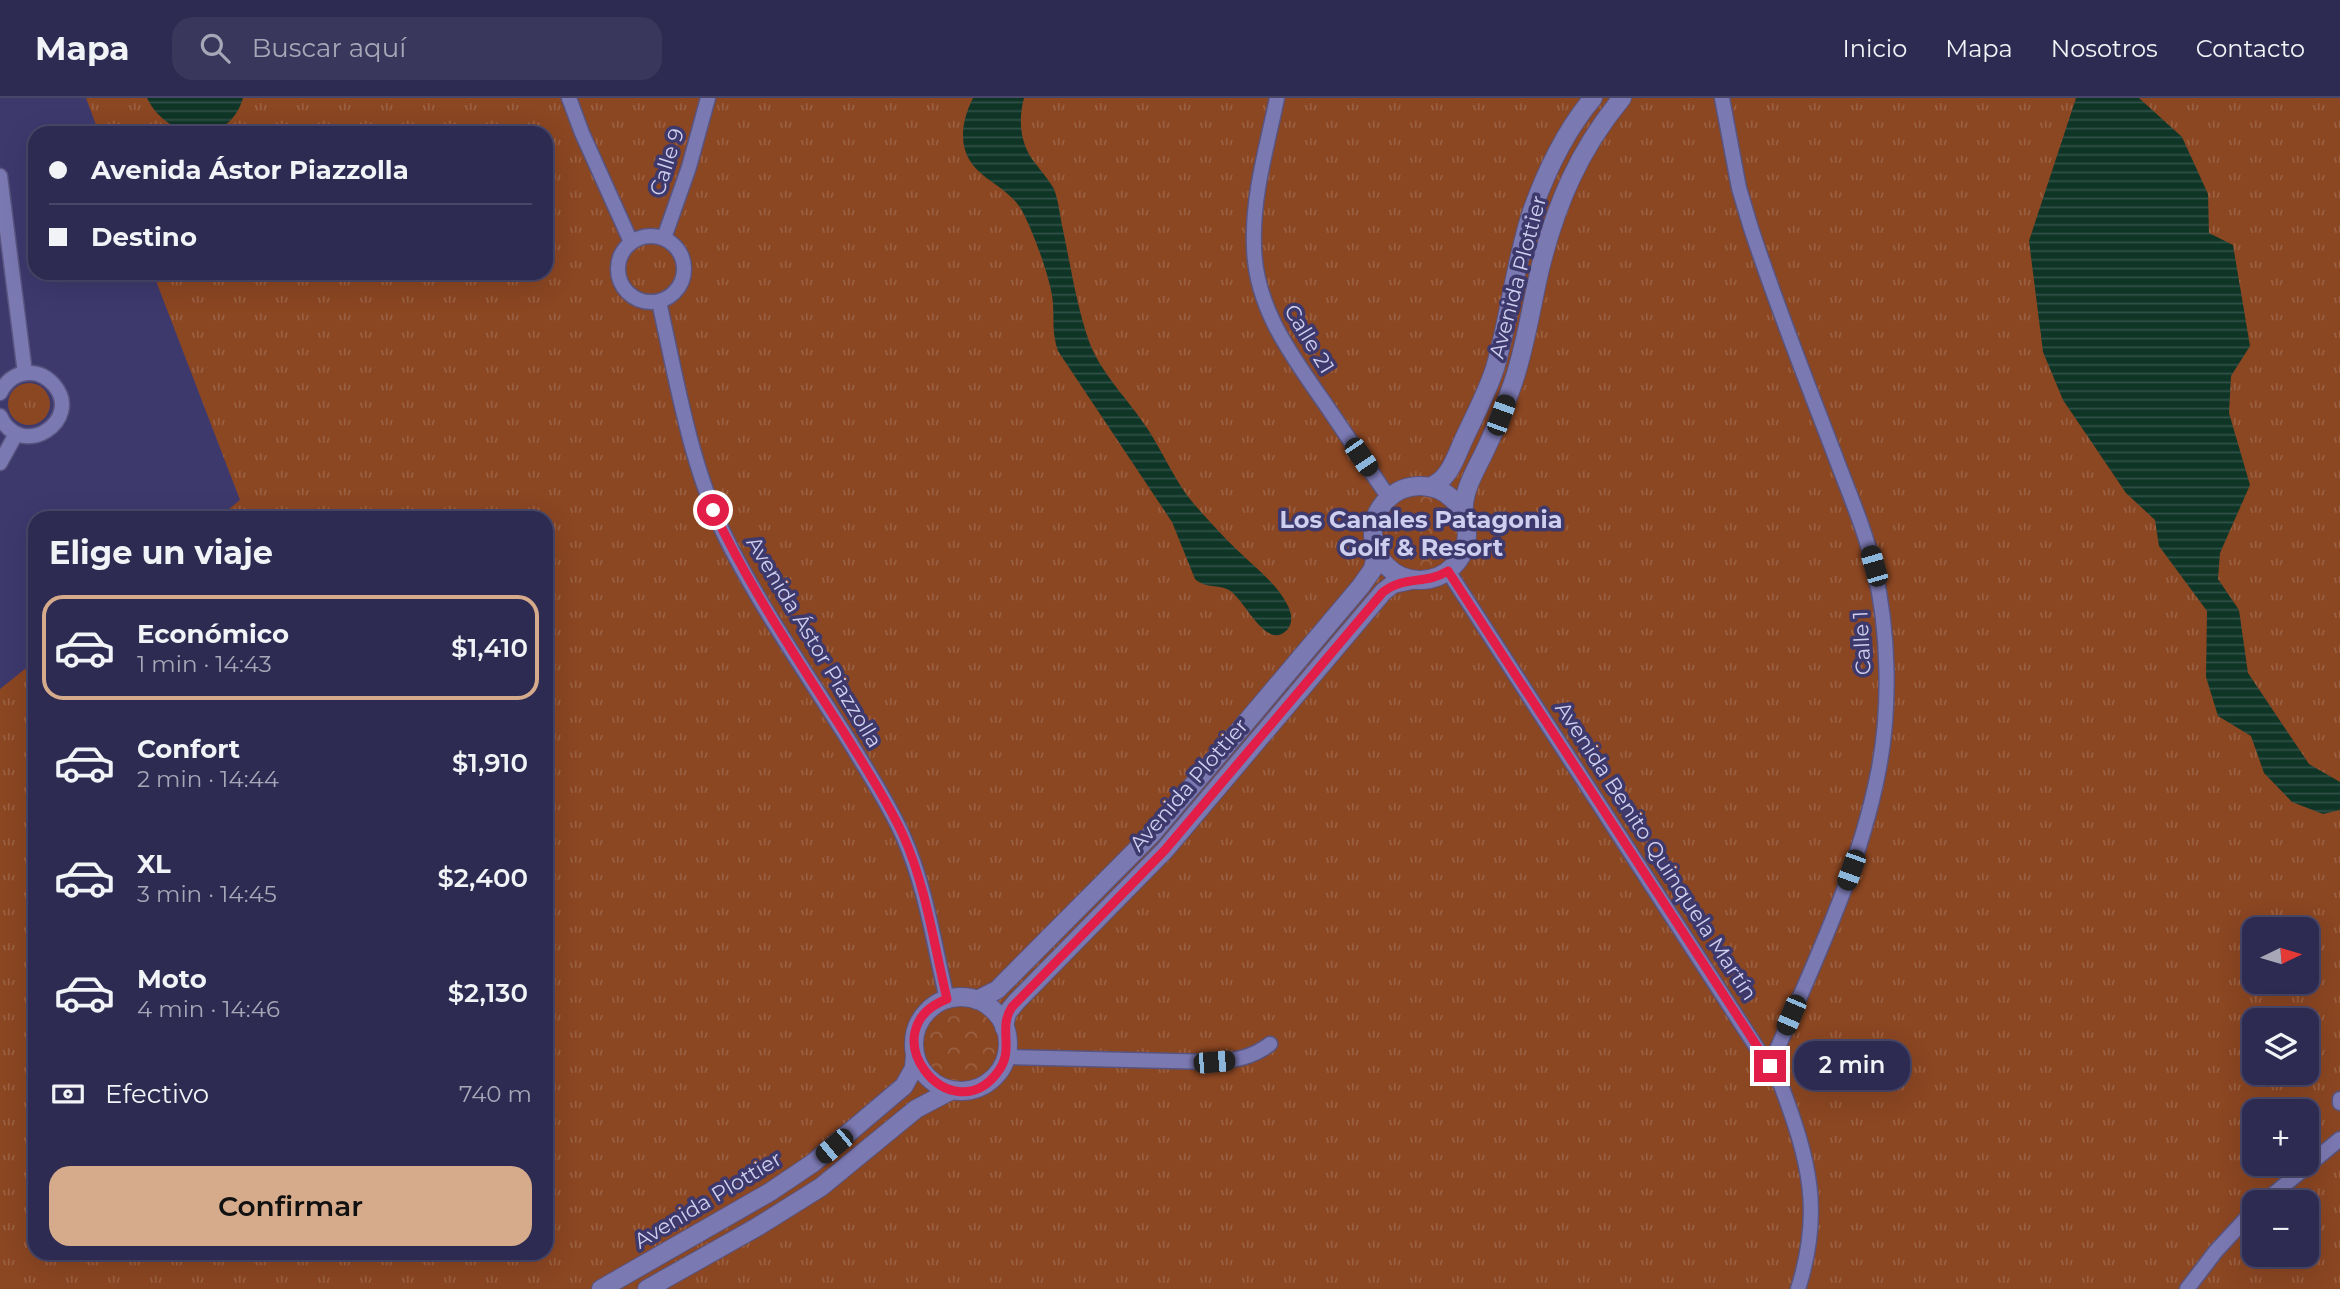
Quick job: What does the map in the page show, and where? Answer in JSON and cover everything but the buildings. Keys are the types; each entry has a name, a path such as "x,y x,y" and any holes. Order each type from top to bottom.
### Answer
{"street":[{"path":"569,98 631,242"},
{"name":"Calle 9","path":"664,238 689,167 708,98"},
{"name":"Calle 21","path":"1277,98 1254,216 1258,281 1268,313 1283,342 1390,498"},
{"name":"Avenida Plottier","path":"1429,487 1437,485 1446,475 1485,393 1500,348 1521,248 1533,210 1562,144 1592,98"},
{"name":"Avenida Plottier","path":"1004,1027 1007,1013 1017,1001 1165,850 1383,592 1392,584 1427,580 1448,571 1459,560 1467,531 1464,516 1466,489 1501,415 1521,359 1539,271 1562,196 1601,123 1622,98"},
{"name":"Calle 1","path":"1722,98 1749,225 1868,545 1885,638 1884,729 1879,772 1868,814 1844,889 1770,1066"},
{"path":"0,176 24,373"},
{"path":"641,237 664,238 679,252 684,272 676,291 659,302 647,303 626,293 617,272 618,260 631,242 641,237"},
{"name":"Avenida Ástor Piazzolla","path":"659,302 689,436 713,510 753,587 874,782 904,837 925,905 947,999"},
{"path":"0,393 15,376 24,373 44,376 57,389 61,408 58,418 45,433 26,437 8,428 0,416"},
{"path":"0,463 16,434"},
{"path":"1390,498 1399,491 1429,487 1450,498 1464,516"},
{"name":"Avenida Plottier","path":"978,1000 998,990 1151,835 1361,586 1373,569 1377,551 1375,521 1390,498"},
{"path":"1377,551 1391,570 1412,580"},
{"name":"Avenida Benito Quinquela Martín","path":"1448,571 1781,1085 1809,1182 1812,1217 1810,1246 1798,1289"},
{"path":"915,1055 926,1075 938,1085 952,1090 968,1090 982,1086 995,1077 1006,1057 1008,1041 996,1013 978,1000 962,997 947,999"},
{"name":"Avenida Plottier","path":"601,1289 770,1192 813,1163 904,1086 914,1068 916,1031 922,1017 933,1006 947,999"},
{"path":"1006,1057 1214,1062 1245,1058 1270,1044"},
{"path":"647,1289 757,1227 821,1187 916,1109 952,1090"},
{"path":"2278,1190 2340,1139"},
{"path":"2187,1289 2242,1223"}],"green space":[{"path":"86,98 2340,98 2340,1289 0,1289 0,689 28,667 28,1260 553,1260 553,511 227,511 240,500 156,280 553,280 553,126 96,126"},
{"path":"29,383 44,389 50,404 44,419 29,425 14,419 8,404 14,389"},
{"path":"1429,495 1442,501 1453,512 1459,525 1457,548 1442,565 1429,571 1413,571 1400,565 1385,548 1383,525 1389,512 1406,497"},
{"path":"962,1006 977,1009 990,1017 998,1030 1001,1045 998,1060 990,1073 977,1081 962,1084 947,1081 934,1073 926,1060 923,1045 926,1030 934,1017 947,1009"}],"shaded area":[{"path":"147,98 243,98 235,114 222,126 174,126 156,112"},
{"path":"973,98 1024,98 1021,115 1023,140 1030,156 1056,194 1078,302 1095,356 1147,428 1187,495 1283,597 1291,621 1287,630 1279,635 1263,629 1229,590 1203,584 1195,579 1172,522 1058,351 1050,285 1026,218 1015,201 973,166 965,150 964,123"},
{"path":"2076,98 2139,98 2182,137 2208,194 2209,233 2233,245 2250,346 2231,376 2229,413 2250,485 2220,553 2218,579 2239,610 2248,673 2309,764 2340,782 2340,810 2323,814 2292,802 2264,773 2251,736 2218,716 2206,677 2207,611 2159,546 2155,520 2126,493 2063,400 2043,352 2029,241"}],"district":[{"name":"Los Canales Patagonia Golf & Resort","path":"1421,534"}],"route":[{"path":"713,510 753,587 874,782 904,837 921,888 947,999 933,1006 922,1017 914,1039 915,1055 921,1069 938,1085 952,1090 968,1090 982,1086 995,1077 1006,1057 1008,1041 1004,1027 1007,1013 1165,850 1383,592 1392,584 1427,580 1448,571 1770,1066"}]}
